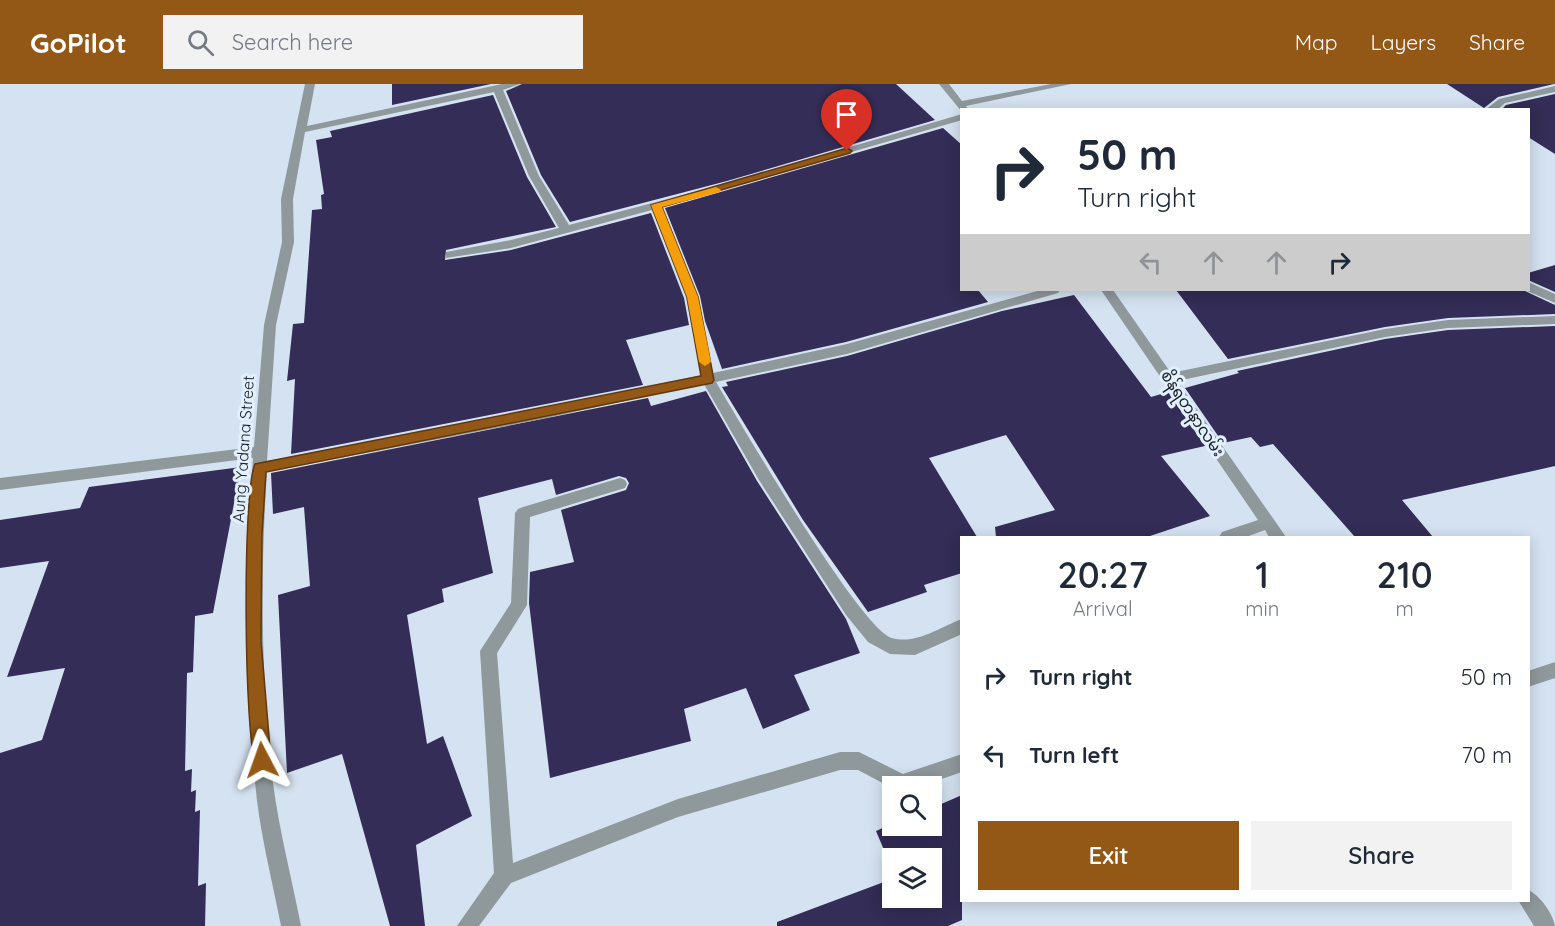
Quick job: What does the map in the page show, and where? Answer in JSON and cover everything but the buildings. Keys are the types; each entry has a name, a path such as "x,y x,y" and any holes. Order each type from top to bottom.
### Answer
{"street":[{"name":"Aung Yadana Street","path":"291,926 264,784 254,641 255,534 270,325 288,242 288,199 309,84"},
{"path":"302,130 515,84"},
{"path":"944,84 962,107 1066,84"},
{"path":"497,88 534,176 565,228"},
{"path":"1493,108 1502,101 1555,89"},
{"path":"450,255 511,244 656,205 960,118"},
{"path":"656,205 692,297 708,380 764,476 846,600 874,637 890,646 915,647 960,627"},
{"path":"1530,287 1555,299"},
{"path":"260,468 708,380 847,349 1050,291"},
{"name":"စိန်ရတနာလမ်း","path":"1108,291 1277,536"},
{"path":"1170,378 1385,333 1448,324 1555,320"},
{"path":"0,484 261,452"},
{"path":"504,876 488,651 519,605 523,513 620,483"},
{"path":"1230,536 1268,523"},
{"path":"1530,678 1555,670"},
{"path":"467,926 504,876 678,808 840,761 859,761 902,783 960,764"},
{"path":"1529,902 1546,926"}],"slow traffic":[{"path":"705,362 692,297 656,205 716,190"}],"route":[{"path":"262,760 254,641 255,534 260,468 708,380 692,297 656,205 847,151"}]}
